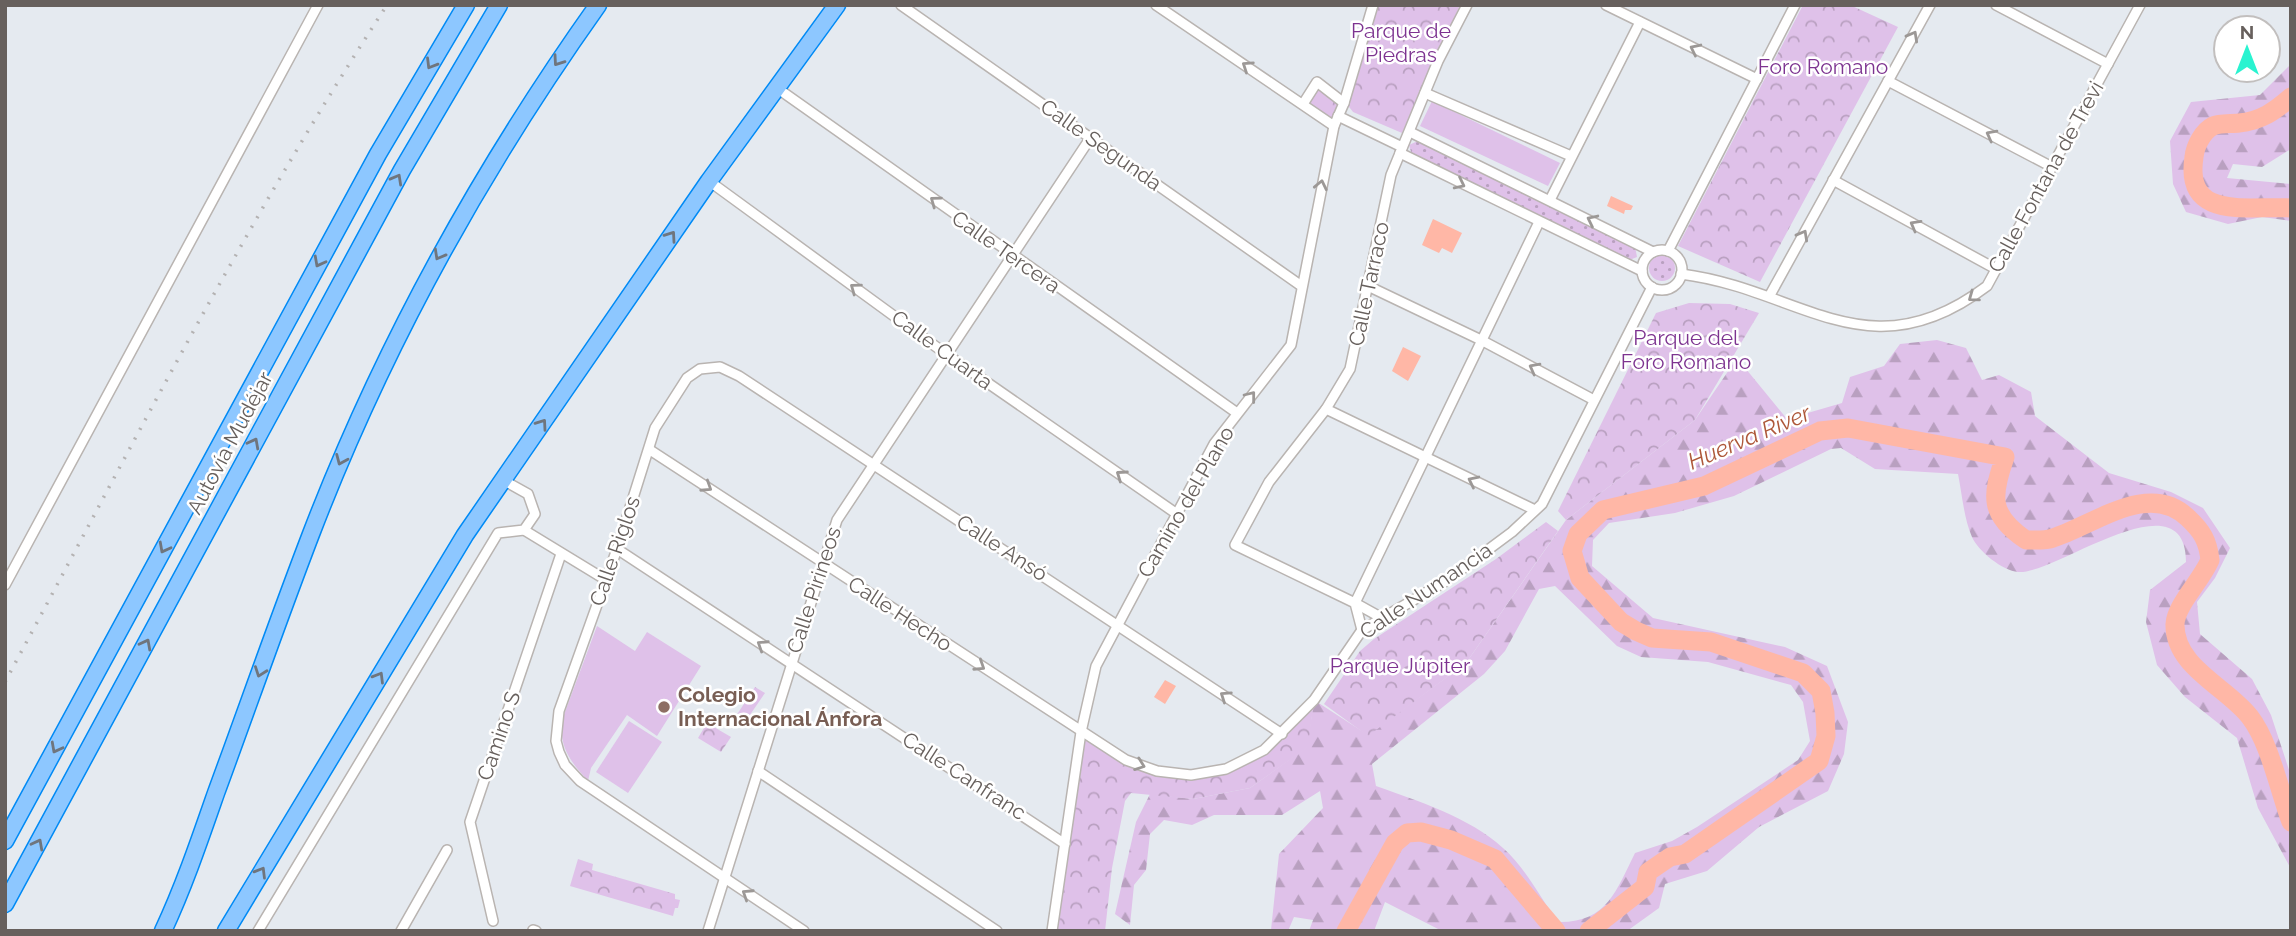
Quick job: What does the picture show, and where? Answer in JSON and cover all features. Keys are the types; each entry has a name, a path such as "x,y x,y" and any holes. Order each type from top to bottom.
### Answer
{"highway":[{"name":"Autovía Mudéjar","path":"5,841 377,154 466,5"},
{"name":"Autovía Mudéjar","path":"5,904 402,170 499,5"},
{"path":"163,931 311,533 376,380 408,312 465,208 531,99 598,5"},
{"path":"226,931 465,535 709,181 837,5"}],"street":[{"path":"5,585 318,5"},
{"name":"Calle Segunda","path":"901,5 1300,285"},
{"path":"1156,5 1334,126"},
{"name":"Camino del Plano","path":"1052,931 1081,732 1096,666 1214,444 1291,345 1300,285 1334,126 1344,103 1373,5"},
{"name":"Calle Tarraco","path":"1355,603 1235,545 1269,482 1326,409 1350,369 1370,287 1391,176 1438,61 1468,5"},
{"path":"1606,5 1757,79"},
{"path":"1668,251 1795,5"},
{"path":"1770,295 1930,5"},
{"path":"1996,5 2108,64"},
{"name":"Calle Fontana de Trevi","path":"1681,274 1770,295 1815,315 1848,325 1891,327 1931,318 1964,303 1987,286 2140,5"},
{"path":"1550,200 1640,22"},
{"path":"1888,81 2052,167"},
{"path":"1303,104 1317,82 1344,103"},
{"name":"Calle Tercera","path":"777,88 1011,256 1237,413"},
{"path":"1425,93 1572,156"},
{"path":"1338,116 1539,222 1642,271 1652,287 1670,288 1681,274 1678,258 1668,251 1653,252 1410,132"},
{"name":"Calle Pirineos","path":"708,931 836,520 1091,137"},
{"path":"1833,180 1996,269"},
{"name":"Calle Cuarta","path":"709,181 946,354 1177,514"},
{"path":"1363,630 1355,603 1423,457 1539,222"},
{"path":"1642,271 1644,260 1653,252"},
{"path":"1370,287 1480,340 1594,400"},
{"name":"Calle Numancia","path":"1081,732 1136,764 1157,771 1191,775 1226,769 1248,760 1282,734 1314,700 1363,630 1446,581 1542,504 1652,287"},
{"name":"Calle Ansó","path":"720,367 873,464 1282,734"},
{"name":"Calle Riglos","path":"720,367 701,369 687,378 655,428 617,549 579,655 556,728 556,741 565,765 580,781 725,880"},
{"path":"1326,409 1535,510"},
{"name":"Calle Hecho","path":"650,450 1081,732"},
{"path":"503,480 528,494 535,514 524,530"},
{"path":"258,931 498,533 524,530 606,580"},
{"name":"Calle Canfranc","path":"617,549 1065,844"},
{"name":"Camino S","path":"493,921 470,822 561,554"},
{"path":"1355,603 1382,618"},
{"path":"758,771 997,931"},
{"path":"401,931 447,850"},
{"path":"725,880 804,931"}],"green space":[{"name":"Parque de Piedras","path":"1375,5 1460,5 1402,133 1353,112 1346,103"},
{"name":"Foro Romano","path":"1803,5 1850,5 1898,27 1760,282 1678,246"},
{"path":"2291,64 2291,149 2262,167 2233,164 2227,178 2291,184 2291,221 2262,217 2228,224 2186,212 2173,184 2170,141 2191,102 2260,95 2271,84 2282,84 2282,73"},
{"path":"1317,84 1341,104 1333,122 1303,104"},
{"path":"1432,101 1560,163 1548,186 1420,126"},
{"path":"1420,140 1635,246 1637,257 1627,261 1412,155 1409,145"},
{"path":"1662,255 1671,259 1675,268 1671,277 1662,281 1653,277 1649,268 1653,259"},
{"name":"Parque del Foro Romano","path":"1689,303 1730,304 1759,313 1695,420 1566,520 1558,511 1656,313"},
{"path":"1937,340 1966,348 1982,380 1999,375 2031,392 2035,416 2109,473 2171,492 2203,508 2230,548 2215,578 2197,602 2200,634 2252,679 2271,715 2291,776 2291,869 2258,808 2237,738 2185,697 2157,665 2146,622 2150,590 2186,562 2180,537 2165,527 2142,527 2115,535 2035,569 2012,571 1992,559 1972,537 1958,474 1875,469 1841,448 1831,449 1734,496 1675,513 1609,523 1593,540 1592,566 1653,618 1785,647 1827,666 1848,722 1844,754 1828,791 1759,827 1707,871 1665,884 1659,908 1627,931 1442,931 1385,902 1374,931 1309,931 1313,920 1294,917 1288,931 1271,930 1279,854 1323,808 1320,791 1282,815 1214,815 1192,825 1164,820 1150,834 1146,870 1134,885 1130,925 1115,914 1136,822 1150,794 1193,799 1250,788 1307,747 1314,700 1368,735 1466,663 1566,520 1695,420 1737,358 1787,419 1842,403 1850,377 1884,366 1900,344","holes":["1555,586 1617,646 1641,657 1708,662 1791,685 1803,702 1810,741 1798,760 1697,827 1672,841 1635,853 1615,892 1599,911 1575,921 1558,922 1526,874 1503,848 1475,827 1459,819 1376,786 1372,764 1484,674 1505,651 1539,589"]},
{"name":"Parque Júpiter","path":"1546,522 1558,531 1466,663 1368,736 1324,704 1360,651 1374,639 1496,559"},
{"path":"597,626 635,651 647,632 701,666 657,736 627,715 591,768 588,781 564,747 562,720"},
{"path":"755,687 765,693 745,722 736,716"},
{"path":"1314,700 1308,747 1250,788 1193,799 1131,793 1125,801 1112,868 1105,931 1052,931 1081,732 1126,760 1191,775 1248,760"},
{"path":"629,721 662,742 628,793 596,772"},
{"path":"707,723 731,737 721,752 698,738"},
{"path":"578,859 593,864 592,870 675,894 675,899 680,900 678,908 675,908 673,916 570,886"}],"shaded area":[{"path":"1611,196 1633,206 1631,210 1625,210 1624,214 1607,206"},
{"path":"1433,219 1462,233 1452,253 1442,248 1439,253 1422,245"},
{"path":"1403,347 1421,356 1408,381 1392,371"},
{"path":"1165,680 1176,686 1165,704 1154,697"}],"waterway":[{"name":"Huerva River","path":"2291,97 2261,118 2209,128 2196,148 2194,157 2194,178 2199,192 2209,201 2239,208 2291,208"},
{"name":"Huerva River","path":"1589,931 1645,887 1648,872 1670,857 1685,854 1819,761 1826,736 1821,691 1803,673 1711,642 1652,638 1621,622 1580,578 1572,551 1578,534 1603,510 1704,486 1820,431 1848,428 2005,457 1997,483 1996,504 2005,522 2026,540 2053,538 2139,504 2156,503 2173,507 2188,518 2204,537 2210,560 2176,617 2177,639 2192,664 2240,706 2257,728 2269,753 2291,822"},
{"name":"Huerva River","path":"1346,931 1395,843 1407,833 1421,832 1451,840 1495,859 1556,931"}],"railway":[{"path":"5,682 236,254 387,5"}],"place":[{"name":"Colegio Internacional Ánfora","path":"664,707"}]}
